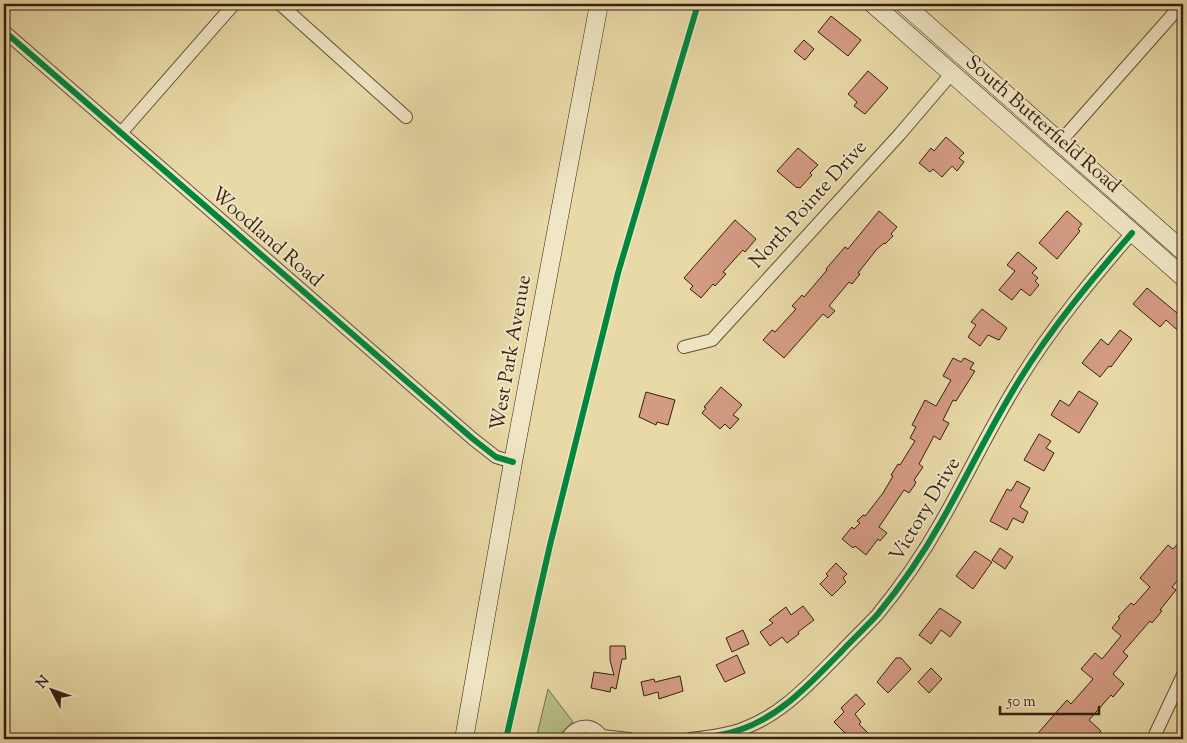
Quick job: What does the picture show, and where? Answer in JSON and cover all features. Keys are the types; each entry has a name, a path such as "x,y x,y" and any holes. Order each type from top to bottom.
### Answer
{"main road":[{"name":"West Park Avenue","path":"464,739 513,462 599,4"},
{"name":"South Butterfield Road","path":"874,4 1183,277"},
{"name":"South Butterfield Road","path":"904,4 1183,251"}],"street":[{"path":"121,133 234,4"},
{"path":"280,4 406,117"},
{"path":"1060,142 1182,4"},
{"name":"Woodland Road","path":"4,31 473,439 496,456 513,462"},
{"name":"North Pointe Drive","path":"684,347 712,340 900,134 952,73"},
{"name":"Victory Drive","path":"690,739 727,736 765,718 796,696 876,616 941,523 1018,381 1039,349 1087,286 1132,232"},
{"path":"1153,739 1183,675"},
{"path":"567,739 570,733 581,727 593,728 602,738 629,739"}],"green space":[{"path":"548,689 573,722 561,733 559,739 536,739"}],"building":[{"path":"831,16 861,40 848,56 818,32"},
{"path":"804,40 814,49 805,60 794,51"},
{"path":"868,71 888,88 865,114 854,106 857,102 848,94"},
{"path":"946,137 964,153 959,158 964,162 957,171 952,166 942,177 933,169 930,172 919,163 931,148 934,151"},
{"path":"798,148 818,165 800,188 797,188 777,171"},
{"path":"879,211 897,227 891,234 893,236 877,249 858,273 860,274 852,284 849,282 829,306 835,311 828,318 823,314 784,358 763,340 772,330 775,332 796,309 792,306 802,295 804,297 845,247 848,249"},
{"path":"1067,211 1082,224 1078,229 1080,231 1057,259 1039,243"},
{"path":"735,220 756,239 723,272 726,274 715,286 713,284 701,298 690,289 693,286 684,278"},
{"path":"1018,252 1037,268 1032,273 1038,278 1035,281 1039,285 1030,296 1021,289 1012,300 999,290 1015,271 1007,265"},
{"path":"1147,288 1183,318 1183,335 1166,320 1160,327 1133,304"},
{"path":"982,309 1007,328 999,340 988,335 980,346 968,337 976,325 971,322"},
{"path":"1120,330 1132,339 1111,367 1109,366 1100,377 1082,363 1101,339 1108,345"},
{"path":"953,358 961,362 964,358 974,363 970,369 975,371 956,401 953,400 943,420 949,423 940,440 934,436 919,464 923,467 914,480 916,482 914,486 909,493 904,490 879,527 887,533 880,541 878,539 866,555 842,539 852,527 854,529 860,523 857,521 863,515 866,515 883,493 893,476 891,475 898,464 900,465 915,441 910,438 916,427 912,425 925,400 936,406 951,380 943,376"},
{"path":"721,387 742,405 733,415 739,419 730,429 725,424 720,429 702,413 706,408 704,407"},
{"path":"1079,391 1098,403 1079,433 1051,415 1060,400 1069,406"},
{"path":"646,392 675,400 668,425 657,422 656,425 639,417"},
{"path":"1039,434 1051,441 1046,448 1054,453 1044,471 1024,460"},
{"path":"1017,481 1030,488 1020,507 1028,512 1023,523 1013,518 1007,530 990,521 1007,489 1011,491"},
{"path":"1183,538 1183,574 1172,587 1176,590 1152,623 1150,621 1123,652 1128,656 1113,674 1124,684 1113,697 1111,695 1089,720 1101,731 1094,739 1033,739 1067,700 1071,704 1093,679 1081,669 1095,653 1102,659 1121,636 1112,628 1120,618 1118,617 1131,603 1134,605 1150,587 1140,578 1168,545 1173,549"},
{"path":"1000,548 1013,557 1005,569 992,560"},
{"path":"975,551 992,562 973,589 956,576"},
{"path":"836,563 847,574 843,578 846,582 832,596 820,584 828,576 826,574"},
{"path":"803,606 814,620 787,643 782,637 770,646 760,632 773,623 769,620 786,607 791,615"},
{"path":"940,608 961,622 950,637 941,630 931,644 919,635"},
{"path":"743,630 749,644 732,652 726,638"},
{"path":"610,646 625,646 626,659 622,659 616,689 611,687 610,692 591,688 594,672 614,675 610,660"},
{"path":"737,655 745,673 725,682 716,665"},
{"path":"896,658 901,658 911,669 888,693 877,682"},
{"path":"931,668 942,679 929,693 918,682"},
{"path":"680,676 683,691 659,699 658,692 644,696 641,682 654,679 655,682"},
{"path":"856,694 865,704 855,714 861,722 859,724 869,734 863,739 851,739 834,722 844,712 841,708"}],"cycle path":[{"path":"506,739 550,545 618,273 698,4"},
{"path":"4,31 473,439 496,457 513,462"},
{"path":"690,739 717,736 736,731 757,723 770,715 807,686 877,615 903,581 934,534 1009,396 1032,360 1073,304 1132,233"}]}
